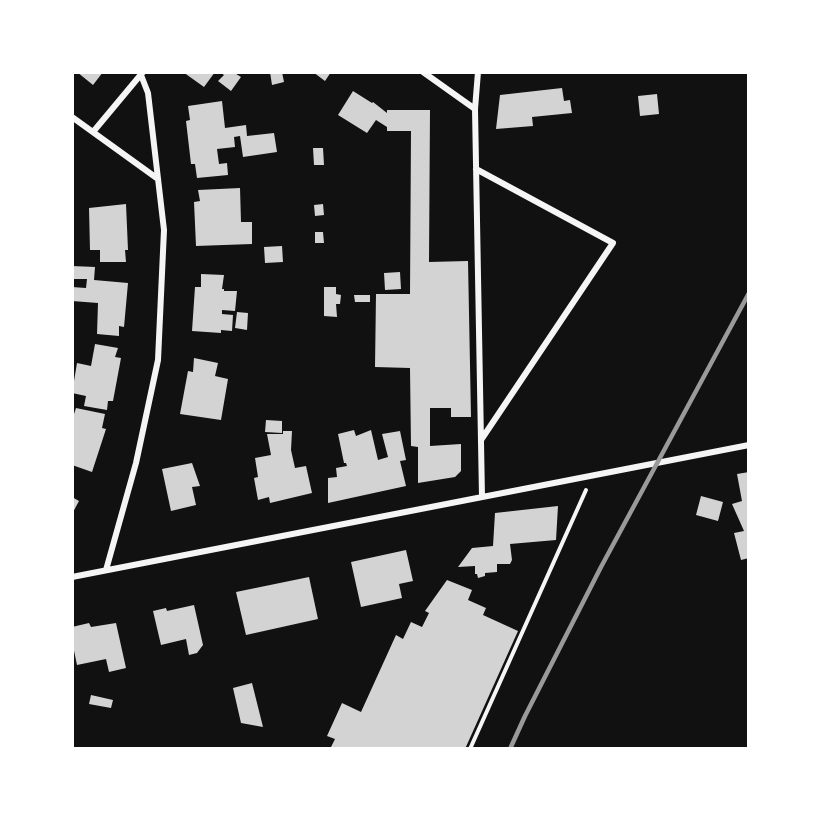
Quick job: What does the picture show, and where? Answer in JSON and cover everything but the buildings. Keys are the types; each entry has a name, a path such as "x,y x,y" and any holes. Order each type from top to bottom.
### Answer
{"street":[{"path":"423,72 475,109"},
{"path":"478,72 475,109 482,497"},
{"path":"93,132 142,74"},
{"path":"106,570 136,463 158,360 164,230 148,93 142,74"},
{"path":"72,117 158,179"},
{"path":"476,169 613,243 481,440"},
{"path":"72,577 749,445"}],"path":[{"path":"470,749 593,475"}],"railway":[{"path":"510,749 601,567 749,293"}]}
